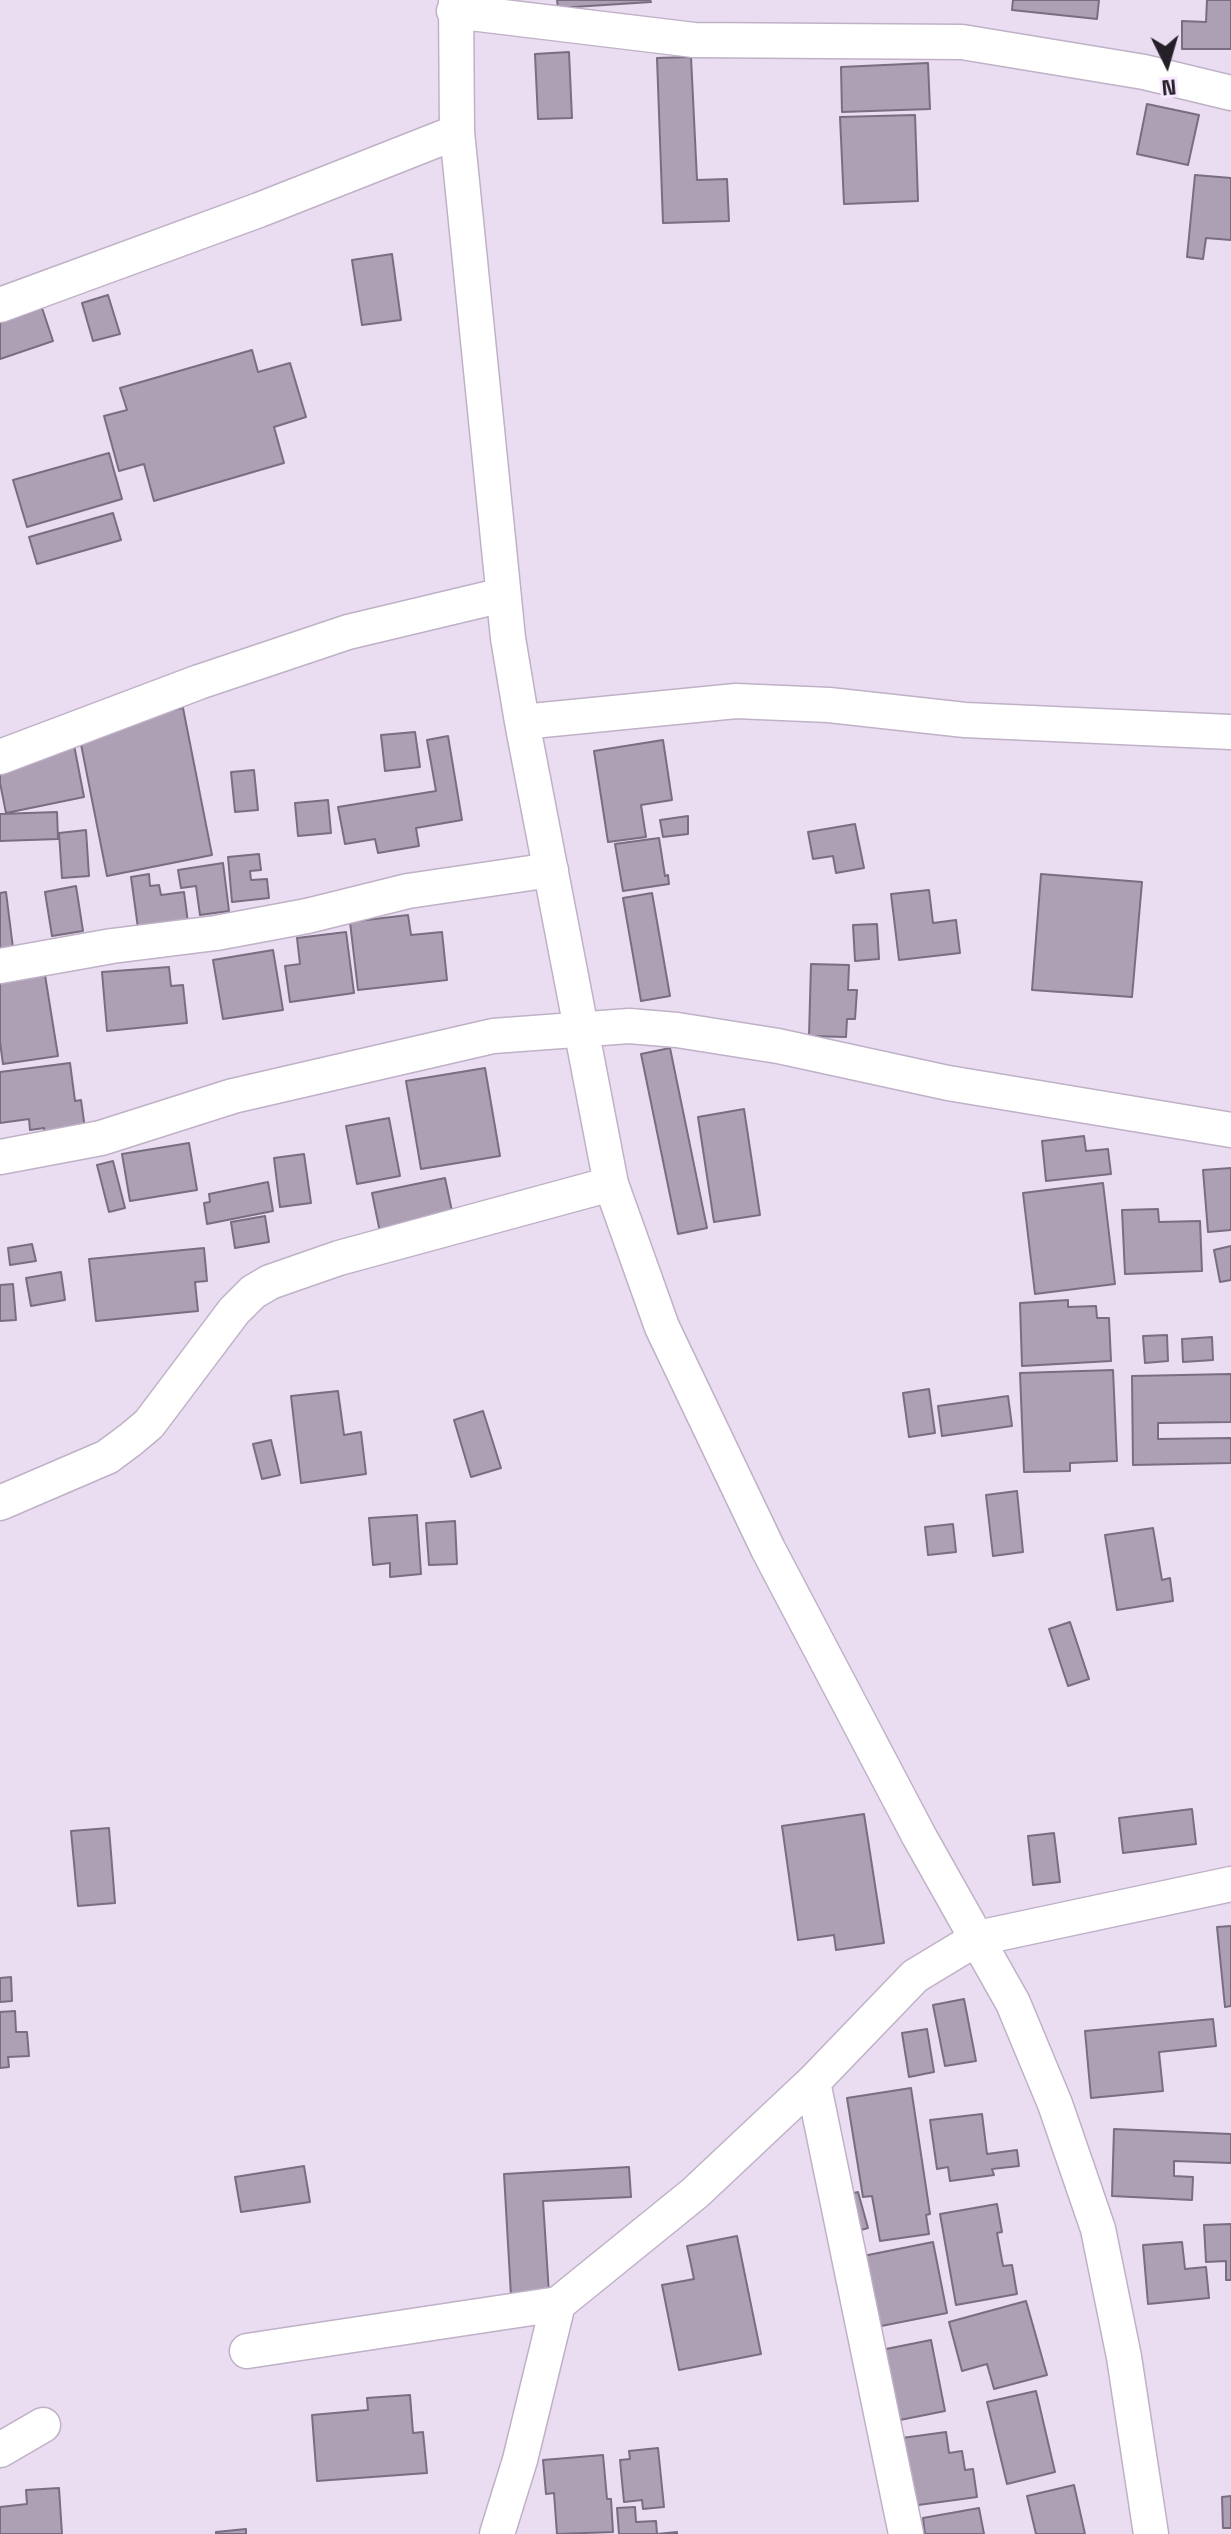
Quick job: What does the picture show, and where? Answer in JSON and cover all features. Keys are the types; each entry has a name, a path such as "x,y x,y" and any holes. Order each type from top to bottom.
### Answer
{"street":[{"path":"1151,2534 1124,2357 1098,2229 1055,2104 1013,2003 919,1836 768,1549 662,1327 611,1184 522,722 503,595 457,132 455,5 694,40 962,42 1144,72 1231,93"},
{"path":"5,295 259,210 457,132"},
{"path":"0,757 199,682 348,632 503,595"},
{"path":"522,722 736,701 829,705 965,720 1231,732"},
{"path":"0,966 112,946 216,933 307,916 408,891 551,870"},
{"path":"0,1157 101,1138 233,1096 493,1036 641,1027 749,1041 948,1083 1231,1130"},
{"path":"0,1503 107,1457 130,1440 149,1424 234,1311 253,1292 270,1282 339,1258 611,1184"},
{"path":"247,2351 558,2304 695,2193 813,2082 915,1976 978,1938 1231,1884"},
{"path":"813,2082 906,2534"},
{"path":"497,2534 520,2460 558,2304"},
{"path":"0,2450 43,2425"}],"building":[{"path":"557,0 650,0 651,2 558,8"},
{"path":"1013,0 1099,0 1097,19 1012,10"},
{"path":"1207,0 1231,0 1231,49 1182,49 1182,21 1206,22"},
{"path":"569,52 572,118 538,119 535,54"},
{"path":"691,57 697,180 727,179 729,221 663,223 657,58"},
{"path":"928,63 930,109 842,112 841,67"},
{"path":"1147,104 1199,115 1188,165 1137,154"},
{"path":"915,115 918,201 844,204 840,117"},
{"path":"1195,175 1231,178 1231,240 1206,238 1203,259 1187,257"},
{"path":"392,254 401,320 362,325 352,260"},
{"path":"108,295 120,334 93,341 82,303"},
{"path":"42,308 53,341 0,359 0,323"},
{"path":"252,350 258,372 290,363 306,417 274,427 284,463 154,501 144,464 119,471 104,416 127,410 120,388"},
{"path":"109,453 122,499 27,527 13,480"},
{"path":"113,513 121,540 37,564 29,537"},
{"path":"183,708 212,855 107,876 78,729"},
{"path":"415,732 420,767 385,771 381,735"},
{"path":"448,736 462,820 416,828 419,846 378,853 375,839 345,844 338,807 436,791 427,740"},
{"path":"663,740 672,800 641,805 646,837 608,842 594,751"},
{"path":"74,745 84,797 6,813 0,783 0,759"},
{"path":"254,770 258,810 235,812 231,772"},
{"path":"328,800 331,833 298,836 295,803"},
{"path":"57,812 58,839 0,841 0,814"},
{"path":"688,816 688,834 663,837 660,820"},
{"path":"855,824 864,868 836,873 833,856 813,859 808,832"},
{"path":"86,830 89,876 62,878 59,833"},
{"path":"659,838 669,884 623,891 615,844"},
{"path":"259,854 261,870 250,871 251,880 267,879 269,898 232,902 228,857"},
{"path":"223,863 229,911 200,915 196,886 181,888 178,870"},
{"path":"149,874 150,886 159,885 161,895 184,892 188,923 138,928 131,877"},
{"path":"1041,874 1142,882 1132,997 1032,990"},
{"path":"76,886 83,931 52,936 45,892"},
{"path":"929,890 933,923 956,920 960,953 899,960 891,894"},
{"path":"6,892 14,956 0,958 0,893"},
{"path":"652,893 670,996 641,1001 623,898"},
{"path":"408,915 411,935 442,932 447,980 358,990 350,922"},
{"path":"877,924 879,959 855,961 853,925"},
{"path":"346,932 354,993 290,1002 285,966 300,964 297,938"},
{"path":"273,950 283,1010 223,1019 213,960"},
{"path":"811,964 849,965 848,990 857,990 855,1019 847,1019 846,1037 809,1036"},
{"path":"169,967 171,986 183,985 187,1023 107,1031 102,972"},
{"path":"45,975 58,1056 3,1064 0,982"},
{"path":"670,1048 707,1228 678,1234 641,1054"},
{"path":"70,1063 75,1101 81,1100 85,1129 45,1134 44,1128 30,1130 29,1119 0,1123 0,1072"},
{"path":"485,1068 500,1156 421,1169 406,1081"},
{"path":"744,1109 760,1215 714,1222 698,1117"},
{"path":"389,1118 400,1176 357,1184 346,1126"},
{"path":"1084,1136 1086,1151 1108,1149 1111,1174 1046,1181 1042,1141"},
{"path":"189,1143 197,1190 130,1201 122,1154"},
{"path":"304,1154 311,1203 280,1207 274,1158"},
{"path":"113,1161 125,1208 109,1212 97,1165"},
{"path":"1231,1168 1231,1230 1208,1232 1203,1170"},
{"path":"445,1178 454,1221 381,1237 372,1193"},
{"path":"268,1182 273,1211 207,1224 204,1203 210,1202 209,1194"},
{"path":"1103,1183 1115,1284 1035,1294 1023,1193"},
{"path":"1158,1209 1159,1222 1200,1221 1202,1271 1125,1274 1122,1210"},
{"path":"265,1216 269,1242 235,1248 231,1222"},
{"path":"32,1244 36,1261 10,1265 8,1248"},
{"path":"1231,1246 1231,1280 1220,1282 1214,1250"},
{"path":"204,1248 207,1281 195,1282 198,1311 96,1321 89,1259"},
{"path":"61,1272 65,1300 31,1306 26,1278"},
{"path":"13,1284 16,1320 0,1321 0,1285"},
{"path":"1068,1300 1068,1307 1096,1306 1097,1318 1109,1318 1111,1361 1022,1366 1020,1303"},
{"path":"1167,1335 1168,1361 1145,1363 1143,1336"},
{"path":"1212,1337 1213,1360 1183,1362 1182,1339"},
{"path":"1113,1370 1117,1461 1070,1463 1070,1471 1024,1472 1020,1373"},
{"path":"1231,1374 1231,1422 1158,1423 1158,1439 1231,1438 1231,1463 1133,1465 1132,1376"},
{"path":"929,1389 935,1433 909,1437 903,1393"},
{"path":"338,1391 344,1435 361,1432 366,1474 301,1483 291,1396"},
{"path":"1008,1396 1012,1426 942,1436 938,1406"},
{"path":"483,1411 501,1468 471,1477 454,1420"},
{"path":"271,1440 280,1475 262,1479 253,1444"},
{"path":"1017,1491 1023,1552 993,1556 986,1495"},
{"path":"417,1515 421,1574 390,1577 390,1563 373,1565 369,1518"},
{"path":"455,1521 457,1564 429,1565 426,1523"},
{"path":"953,1524 956,1552 928,1555 925,1527"},
{"path":"1153,1528 1162,1580 1170,1578 1173,1601 1117,1610 1105,1535"},
{"path":"1070,1622 1089,1679 1068,1686 1049,1629"},
{"path":"1192,1809 1196,1844 1123,1853 1119,1818"},
{"path":"864,1814 884,1943 836,1950 834,1935 798,1940 782,1826"},
{"path":"109,1828 115,1903 78,1906 71,1831"},
{"path":"1054,1833 1060,1882 1033,1885 1028,1836"},
{"path":"1231,1926 1231,2006 1225,2007 1217,1927"},
{"path":"11,1977 12,2001 0,2002 0,1978"},
{"path":"964,1999 976,2061 945,2066 933,2005"},
{"path":"15,2011 16,2032 27,2032 29,2056 8,2057 9,2067 0,2068 0,2012"},
{"path":"1213,2019 1216,2046 1159,2052 1163,2091 1091,2098 1085,2031"},
{"path":"927,2029 934,2072 909,2077 902,2033"},
{"path":"911,2088 930,2214 926,2215 929,2234 880,2241 872,2196 863,2197 847,2098"},
{"path":"982,2114 987,2154 1017,2150 1019,2166 992,2169 994,2175 950,2181 948,2167 937,2169 930,2120"},
{"path":"1114,2129 1231,2134 1231,2163 1174,2161 1174,2176 1193,2177 1192,2200 1112,2196"},
{"path":"304,2166 310,2202 241,2212 235,2177"},
{"path":"629,2167 631,2197 543,2201 549,2294 511,2296 504,2174"},
{"path":"858,2192 868,2228 850,2233 841,2196"},
{"path":"997,2204 1002,2232 997,2233 1003,2266 1012,2265 1017,2294 956,2305 940,2214"},
{"path":"1231,2224 1231,2280 1226,2280 1226,2261 1206,2262 1204,2225"},
{"path":"737,2236 761,2354 679,2370 662,2285 694,2279 687,2246"},
{"path":"933,2242 947,2313 871,2328 858,2257"},
{"path":"1182,2242 1185,2269 1206,2267 1209,2298 1148,2304 1143,2245"},
{"path":"1026,2301 1047,2375 994,2389 987,2364 962,2371 949,2322"},
{"path":"931,2340 945,2411 895,2421 881,2350"},
{"path":"1036,2391 1055,2472 1007,2484 987,2402"},
{"path":"410,2395 413,2433 423,2432 427,2473 317,2481 312,2415 368,2410 367,2398"},
{"path":"946,2432 949,2453 962,2451 965,2470 973,2469 977,2497 911,2506 902,2438"},
{"path":"658,2448 664,2507 643,2509 642,2500 624,2502 620,2460 630,2459 629,2451"},
{"path":"603,2455 613,2532 557,2534 554,2493 546,2494 543,2460"},
{"path":"1074,2485 1085,2534 1036,2534 1027,2496"},
{"path":"59,2488 62,2534 0,2534 0,2507 27,2504 26,2490"},
{"path":"1231,2496 1231,2528 1223,2528 1222,2497"},
{"path":"635,2507 636,2522 656,2521 657,2534 619,2534 617,2508"},
{"path":"979,2508 984,2534 925,2534 923,2518"},
{"path":"246,2529 246,2534 216,2534 216,2532"}]}
